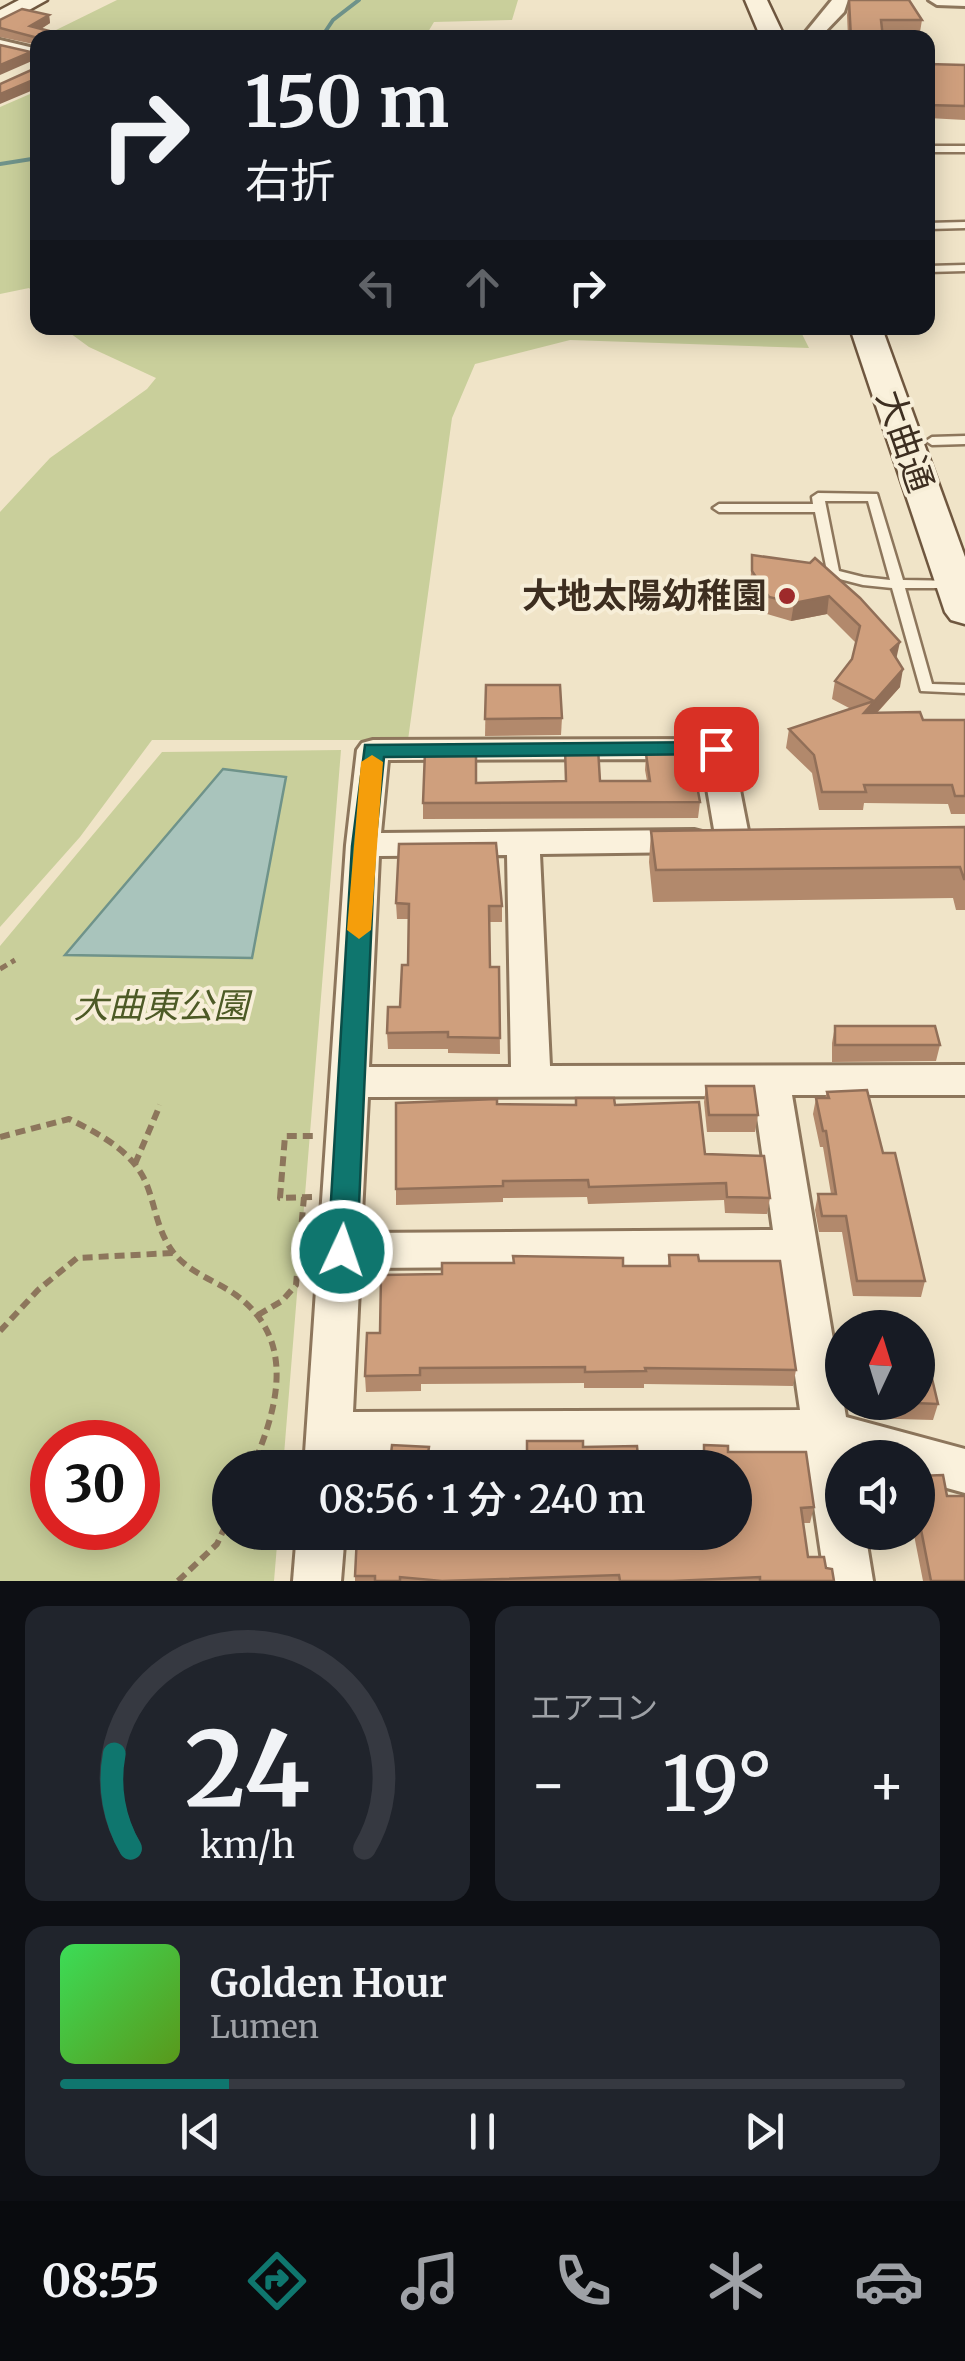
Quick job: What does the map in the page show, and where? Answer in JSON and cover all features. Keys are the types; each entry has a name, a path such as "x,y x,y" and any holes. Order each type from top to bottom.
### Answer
{"street":[{"path":"0,8 14,0"},
{"path":"0,19 33,0"},
{"path":"738,0 751,30"},
{"path":"756,0 769,30"},
{"path":"817,30 838,8 840,0"},
{"path":"936,0 965,2"},
{"path":"0,45 30,52"},
{"name":"大曲通","path":"868,335 960,598"},
{"name":"大曲通","path":"895,335 949,440 965,527"},
{"path":"733,841 716,749 373,750 328,1450 824,1431 854,1440"},
{"path":"364,846 772,840"},
{"path":"523,842 531,1082"},
{"path":"351,1082 965,1080"},
{"path":"771,1082 848,1581"},
{"path":"342,1251 796,1247"},
{"path":"935,1463 965,1471"},
{"path":"317,1581 320,1550"}],"lane":[{"path":"935,149 965,149"},
{"path":"935,226 965,225"},
{"path":"935,269 965,268"},
{"path":"960,598 900,584 860,583 833,573 818,497 873,497 900,584 926,688 965,689"},
{"path":"719,508 820,508"}],"path":[{"path":"0,969 15,960"},
{"path":"135,1164 160,1105"},
{"path":"0,1137 69,1119 97,1132 135,1164 148,1184 156,1227 174,1253 241,1298 270,1328 280,1358 269,1431 260,1450"},
{"path":"345,1197 280,1198 285,1136 348,1136"},
{"path":"257,1316 282,1301 296,1285 304,1197"},
{"path":"0,1331 38,1290 77,1258 174,1253"},
{"path":"178,1581 212,1549"}],"green space":[{"path":"117,0 518,0 512,20 434,22 429,30 56,30"},
{"path":"30,94 30,289 0,294 0,107"},
{"path":"73,335 802,335 809,348 570,340 475,364 452,418 408,740 152,740 80,837 0,927 0,512 50,458 147,389 156,378 89,347"},
{"name":"大曲東公園","path":"341,750 284,1450 212,1450 212,1550 277,1550 274,1581 0,1581 0,946 162,752"}],"water":[{"path":"223,769 286,777 252,958 65,955"}],"building":[{"path":"849,0 909,0 922,20 881,20 882,30 851,30"},
{"path":"22,9 49,15 30,26 45,30 30,30 30,36 0,28 0,20"},
{"path":"0,45 30,52 30,52 0,65"},
{"path":"935,64 965,65 965,106 935,105"},
{"path":"30,71 30,81 0,94 0,84"},
{"path":"752,555 810,563 815,558 860,598 900,642 891,650 903,669 864,713 920,712 923,720 965,720 965,796 955,796 952,785 864,785 866,792 822,792 814,755 789,729 874,701 835,681 852,659 860,626 829,596 794,603 769,597 752,571"},
{"path":"486,685 560,685 562,718 485,719"},
{"path":"690,747 700,802 423,803 425,751 476,751 476,783 566,781 565,748 598,748 600,781 650,781 646,754 654,754 654,748"},
{"path":"965,827 965,879 960,867 656,870 651,831"},
{"path":"496,843 502,906 489,906 490,967 499,967 500,1038 448,1037 448,1032 387,1033 388,1007 400,1007 402,965 408,965 409,904 396,903 399,844"},
{"path":"835,1026 935,1026 940,1045 835,1045"},
{"path":"706,1086 754,1086 758,1115 709,1115"},
{"path":"867,1090 883,1153 895,1153 925,1281 857,1281 846,1216 822,1216 818,1194 836,1194 826,1131 816,1098 829,1098 827,1092"},
{"path":"576,1098 614,1098 615,1105 699,1102 705,1154 764,1156 770,1198 727,1197 726,1183 589,1187 588,1180 503,1181 503,1186 396,1189 396,1103 497,1099 497,1104 576,1105"},
{"path":"669,1255 698,1255 699,1261 780,1261 796,1370 645,1368 646,1371 585,1372 585,1367 420,1368 420,1375 365,1376 367,1333 380,1333 381,1275 442,1274 442,1263 514,1263 513,1256 623,1258 623,1266 670,1266"},
{"path":"527,1441 583,1441 583,1447 637,1446 637,1450 527,1450"},
{"path":"392,1445 429,1447 429,1450 391,1450"},
{"path":"704,1445 728,1446 728,1450 704,1450"},
{"path":"752,1452 806,1452 814,1507 801,1508 808,1557 824,1557 834,1581 760,1581 760,1577 620,1581 619,1575 442,1581 400,1577 400,1581 375,1581 375,1576 355,1576 356,1550 752,1550"},
{"path":"935,1475 943,1475 947,1496 965,1496 965,1581 931,1581 925,1550 935,1550"}],"waterway":[{"path":"326,30 359,0"},
{"path":"0,164 30,159"}],"slow traffic":[{"path":"359,930 372,762"}],"place":[{"name":"大地太陽幼稚園","path":"787,596"}],"route":[{"path":"342,1251 364,846 373,750 716,749"}]}
